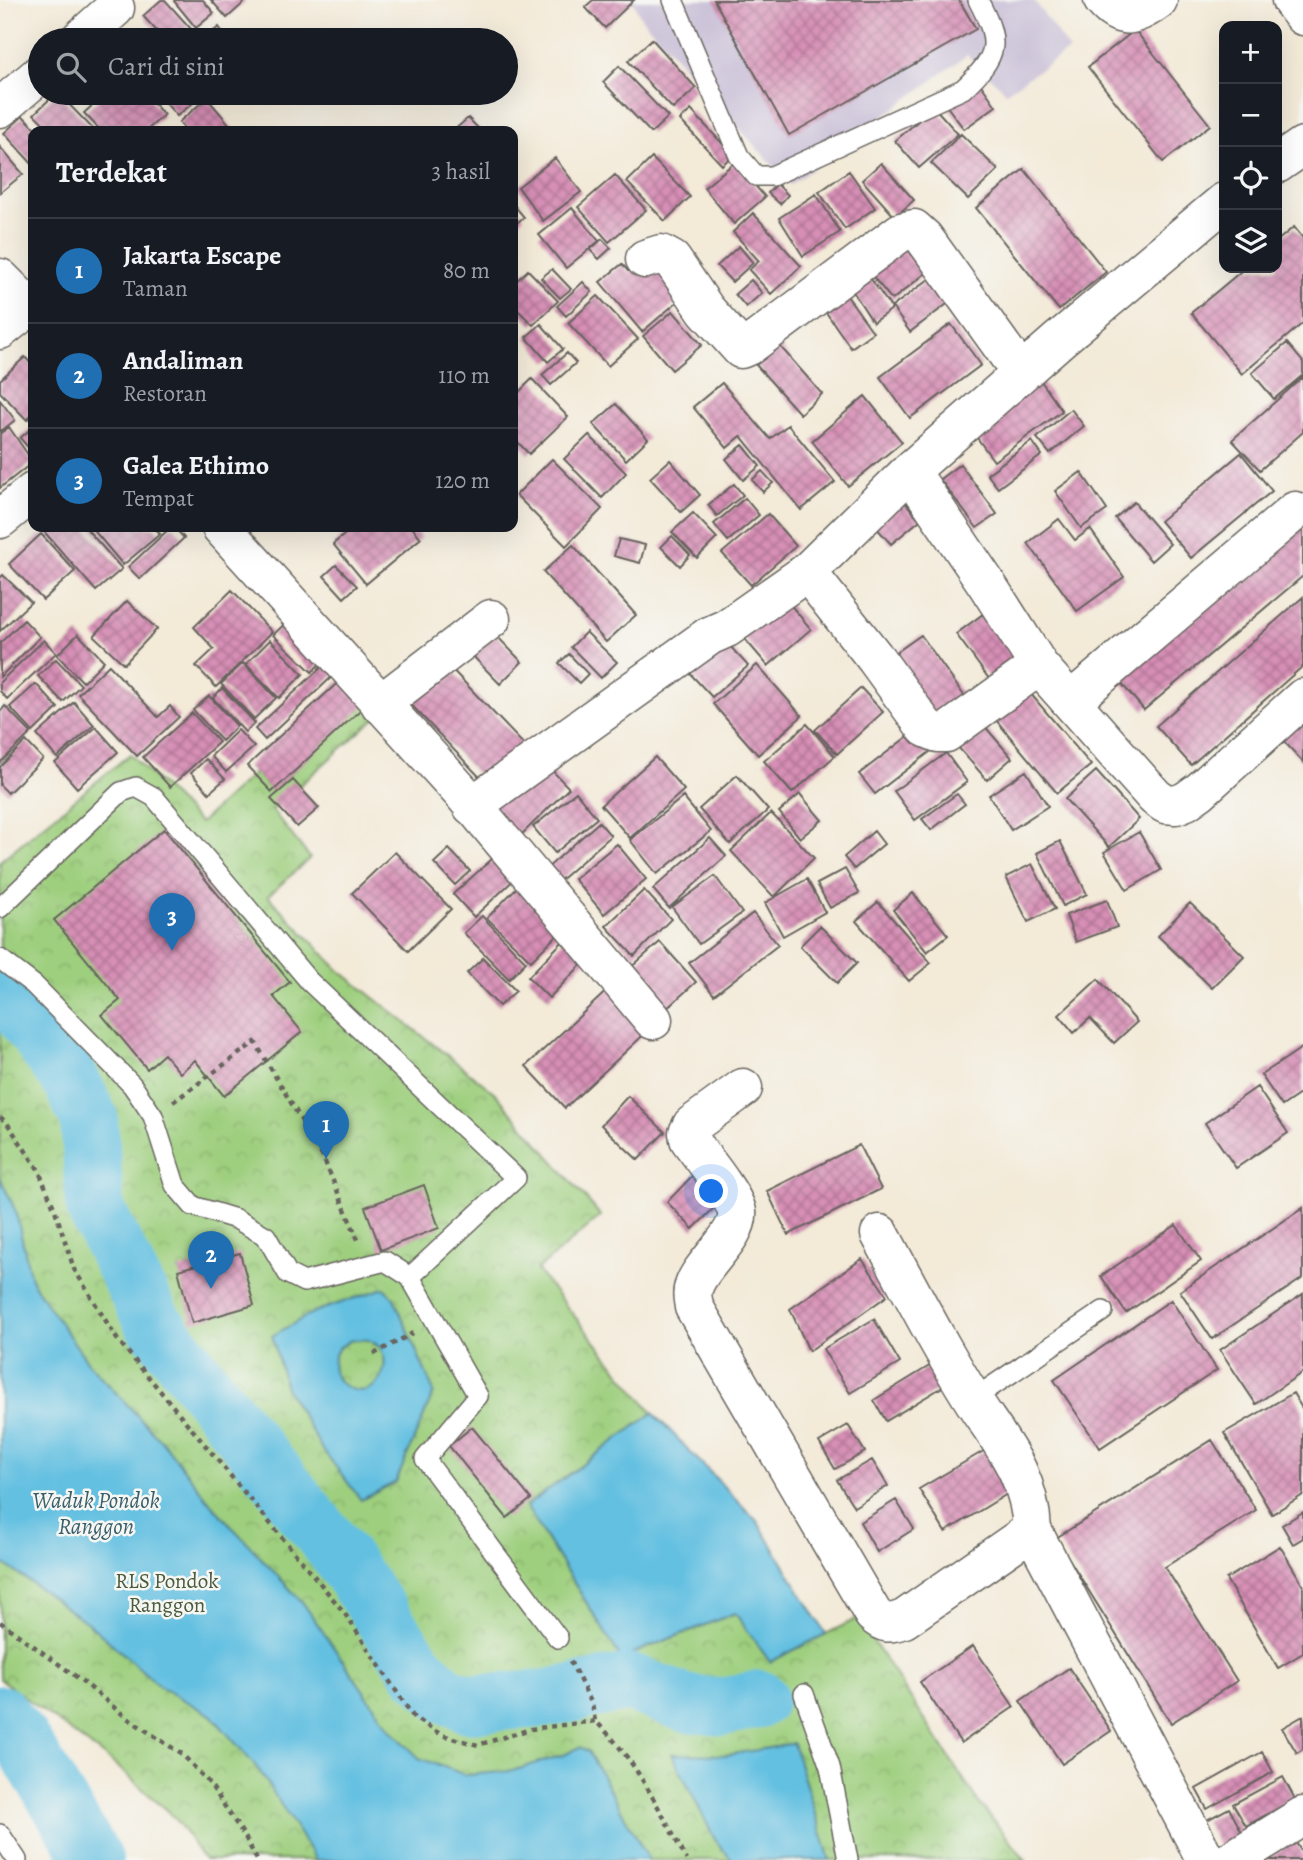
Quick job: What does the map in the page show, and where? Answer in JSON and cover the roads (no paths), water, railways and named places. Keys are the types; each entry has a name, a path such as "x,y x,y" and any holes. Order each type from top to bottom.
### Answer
{"street":[{"path":"1103,0 1118,14 1131,16 1158,0"},
{"path":"1291,0 1303,16"},
{"path":"92,28 115,8"},
{"path":"0,108 28,84"},
{"path":"1282,161 1303,146"},
{"path":"472,806 709,636 727,628 807,572 910,471 1021,373 1219,206"},
{"path":"645,259 661,254 672,260 706,310 741,349 901,232 914,229 924,237 1021,373"},
{"path":"0,278 21,316"},
{"path":"910,471 1039,666 1164,804 1176,805 1200,791 1303,698"},
{"path":"0,519 28,496"},
{"path":"1071,701 1295,511"},
{"path":"225,532 472,806 653,1020"},
{"path":"807,572 926,728 938,733 946,733 1039,666"},
{"path":"380,704 491,619"},
{"path":"743,1088 692,1125 688,1133 689,1139 732,1200 737,1212 736,1223 694,1283 694,1307 873,1615 881,1622 889,1624 904,1619 1032,1530"},
{"path":"880,1234 941,1347 1007,1448 1021,1475 1031,1507 1032,1530 1206,1860"},
{"path":"1233,1860 1303,1816"}],"lane":[{"path":"673,0 739,156 756,176 772,176 963,89 986,67 995,46 988,19 978,0"},
{"path":"0,908 121,792 136,787 154,797 309,981 516,1178 410,1277"},
{"path":"0,959 34,985 132,1085 153,1116 175,1185 193,1206 236,1219 266,1236 288,1274 304,1282 385,1261 410,1277 478,1396 425,1459 558,1638"},
{"path":"973,1399 1103,1311"},
{"path":"804,1694 830,1767 848,1860"},
{"path":"0,1835 18,1860"}],"water":[{"name":"Waduk Pondok Ranggon","path":"0,1177 16,1212 31,1279 48,1306 90,1365 165,1445 212,1505 303,1603 390,1729 419,1758 466,1775 512,1771 580,1747 588,1751 649,1860 316,1860 259,1770 211,1715 162,1688 89,1624 0,1561"},
{"path":"384,1288 394,1298 434,1392 396,1482 361,1500 320,1446 286,1388 272,1336 314,1312","holes":["352,1340 368,1340 378,1346 384,1356 381,1377 375,1385 365,1390 354,1390 341,1383 334,1372 334,1358 338,1349"]},
{"path":"653,1413 758,1522 826,1634 770,1662 735,1613 621,1658 526,1506"},
{"path":"793,1744 830,1860 732,1860 715,1840 672,1754 726,1755"}],"waterway":[{"path":"0,992 14,1000 71,1081 89,1118 95,1208 153,1322 341,1557 420,1672 443,1693 469,1704 543,1699 630,1682 684,1703 723,1707 759,1699"},
{"path":"0,1714 20,1739 94,1860"}],"place":[{"name":"Galea Ethimo","path":"172,951"},
{"name":"Jakarta Escape","path":"326,1159"},
{"name":"Andaliman","path":"211,1289"}],"park label":[{"name":"RLS Pondok Ranggon","path":"167,1593"}]}
